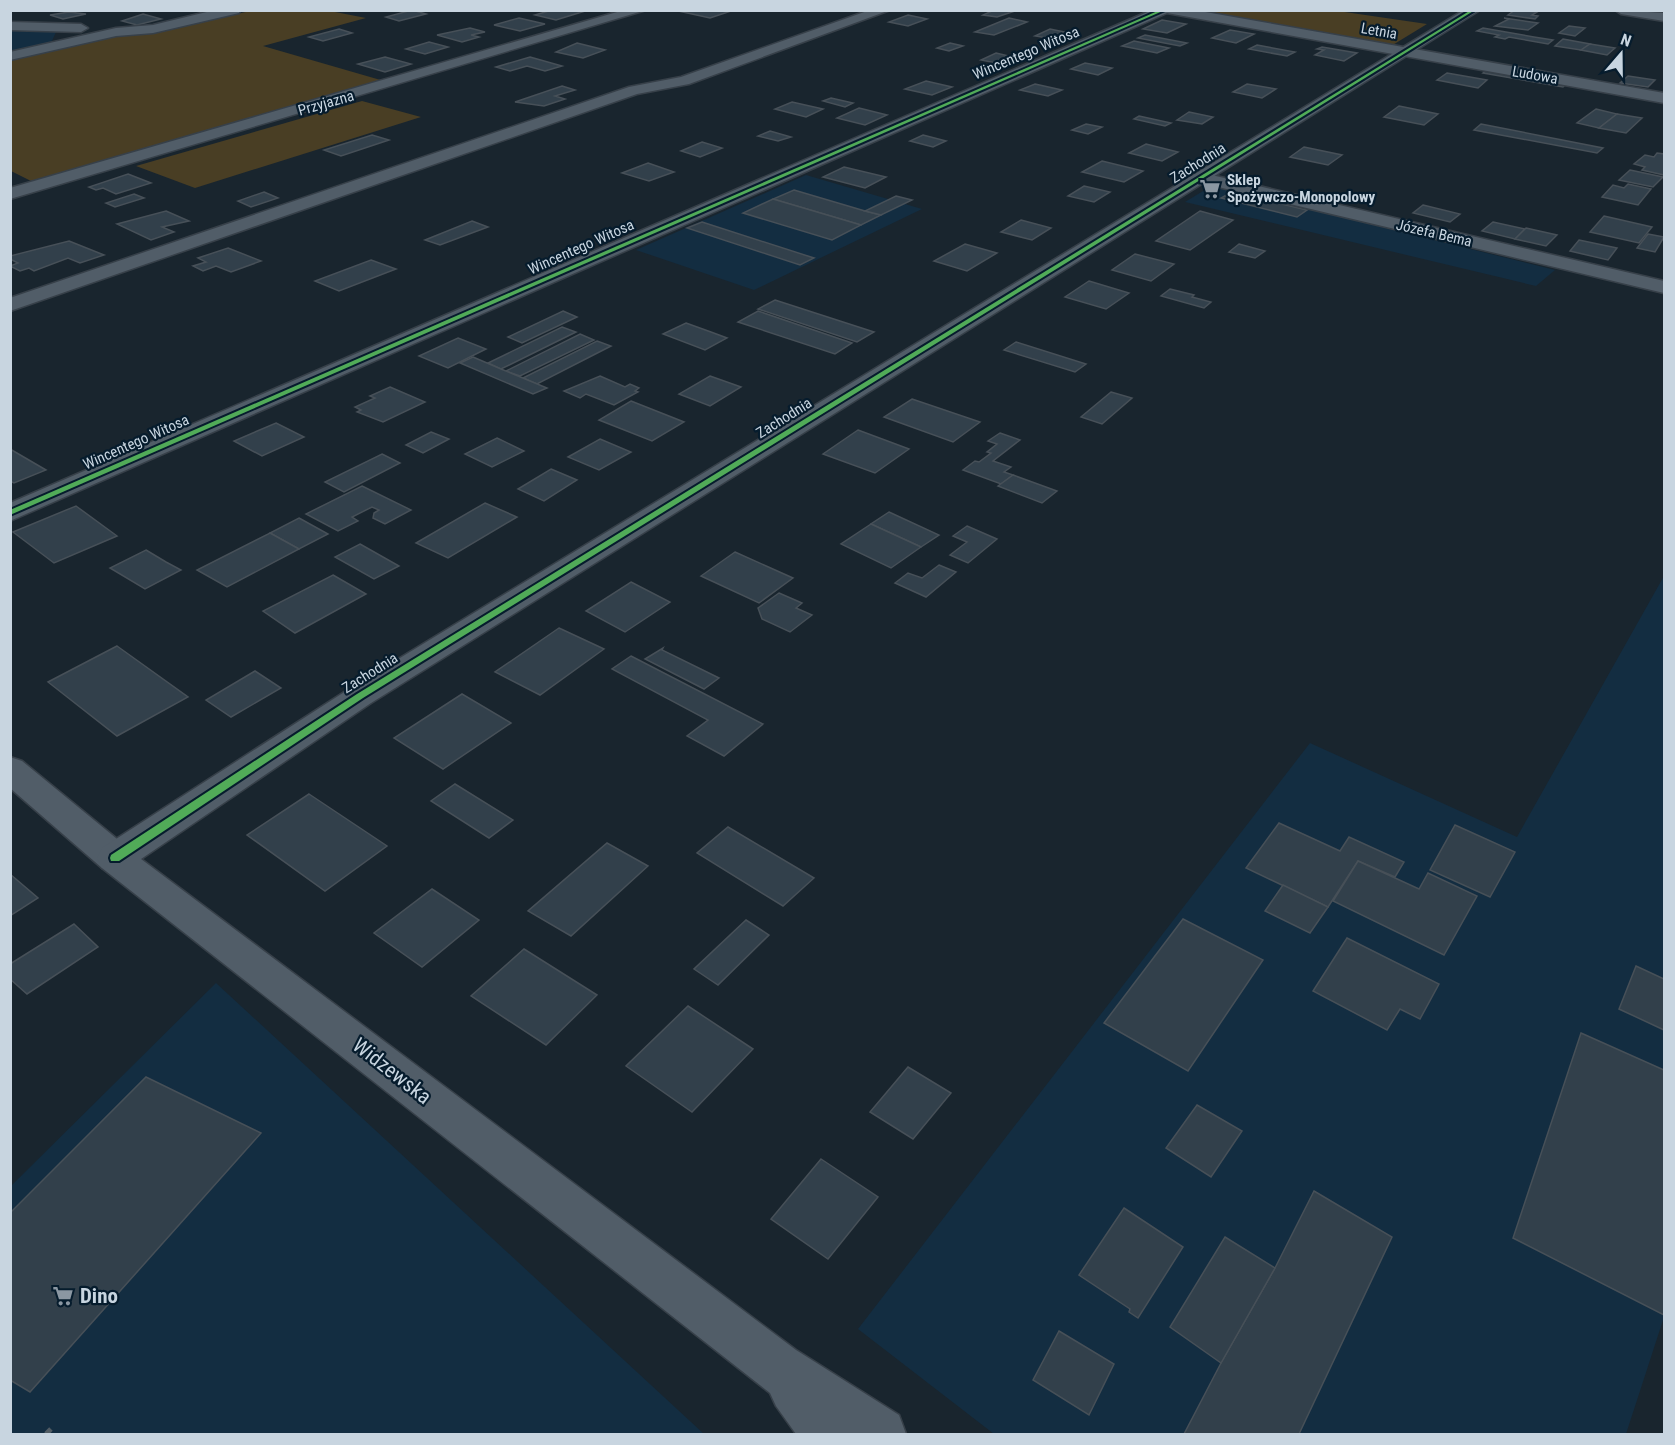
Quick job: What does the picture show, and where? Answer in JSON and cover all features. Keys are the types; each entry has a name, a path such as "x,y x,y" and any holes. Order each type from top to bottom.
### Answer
{"street":[{"path":"10,56 116,32 153,29 234,10"},
{"name":"Przyjazna","path":"10,194 640,10"},
{"path":"10,304 634,90 684,81 884,10"},
{"name":"Wincentego Witosa","path":"10,513 1164,10"},
{"name":"Letnia","path":"1169,10 1405,52"},
{"name":"Zachodnia","path":"115,858 370,690 1474,10"},
{"path":"1621,10 1665,17"},
{"path":"10,26 83,28 116,32"},
{"name":"Ludowa","path":"1405,52 1665,98"},
{"name":"Józefa Bema","path":"1203,178 1665,287"},
{"name":"Widzewska","path":"10,769 115,858 778,1368 880,1434"},
{"name":"Widzewska","path":"778,1368 828,1434"}],"path":[{"path":"46,1434 55,1425"}],"shaded area":[{"path":"1331,10 1427,24 1391,46 1180,11"},
{"path":"250,11 330,11 366,18 263,46 384,81 31,181 11,171 11,58 109,37 166,30"},
{"path":"11,30 56,32 51,43 11,53"},
{"path":"362,101 421,117 195,188 136,166"},
{"path":"806,175 922,209 754,290 636,250"},
{"path":"1213,185 1555,270 1536,286 1185,202"},
{"path":"1664,576 1664,1317 1626,1434 994,1434 858,1329 1310,743 1517,837"},
{"path":"216,983 704,1434 11,1434 10,1184 12,1185"}],"building":[{"path":"412,10 426,14 399,21 386,17"},
{"path":"552,10 582,12 556,20 535,15"},
{"path":"734,10 710,18 678,11"},
{"path":"994,10 1012,12 997,17 983,15"},
{"path":"1515,10 1537,12 1532,15 1538,16 1535,19 1508,15"},
{"path":"69,12 86,14 63,19 50,15"},
{"path":"143,14 161,19 137,25 122,21"},
{"path":"908,15 927,19 908,26 889,22"},
{"path":"519,18 545,24 520,31 494,25"},
{"path":"1009,18 1027,22 994,35 975,32"},
{"path":"1504,18 1538,23 1528,30 1495,26 1509,19"},
{"path":"1162,20 1186,24 1167,33 1143,29"},
{"path":"1569,26 1585,28 1575,36 1559,33"},
{"path":"470,28 485,32 471,35 479,37 462,42 437,35"},
{"path":"1483,28 1553,40 1548,44 1509,37 1505,39 1495,37 1499,35 1477,31"},
{"path":"339,29 352,33 323,41 309,37"},
{"path":"1050,29 1074,34 1060,40 1035,36"},
{"path":"1230,30 1254,34 1236,43 1212,38"},
{"path":"1145,35 1187,43 1180,46 1138,38"},
{"path":"1563,39 1590,44 1581,50 1555,46"},
{"path":"1134,41 1169,48 1157,53 1122,46"},
{"path":"429,42 448,47 425,54 406,49"},
{"path":"577,43 605,50 583,58 556,52"},
{"path":"950,43 963,46 949,51 937,48"},
{"path":"1590,44 1615,48 1607,55 1581,50"},
{"path":"1257,45 1295,52 1287,56 1249,49"},
{"path":"1322,47 1357,53 1344,61 1315,55 1324,50 1317,49"},
{"path":"996,53 1017,58 1001,64 981,60"},
{"path":"385,57 411,64 385,72 358,64"},
{"path":"530,57 562,66 545,71 527,66 510,71 496,67"},
{"path":"1085,63 1112,68 1098,75 1071,69"},
{"path":"1488,69 1567,83 1563,87 1483,73"},
{"path":"1447,73 1487,80 1478,88 1437,80"},
{"path":"1628,76 1655,80 1648,87 1620,83"},
{"path":"926,81 952,87 932,95 905,89"},
{"path":"1035,84 1062,90 1048,96 1020,90"},
{"path":"1247,84 1276,89 1262,98 1233,92"},
{"path":"562,86 575,90 555,96 565,99 544,106 515,102"},
{"path":"831,98 853,103 845,107 823,101"},
{"path":"792,102 823,109 806,117 775,109"},
{"path":"1399,106 1438,114 1424,125 1384,117"},
{"path":"859,108 887,115 865,125 837,118"},
{"path":"1596,109 1617,114 1599,128 1577,123"},
{"path":"1189,112 1213,117 1202,124 1177,120"},
{"path":"1617,114 1642,118 1626,133 1599,128"},
{"path":"1139,116 1171,123 1165,126 1134,119"},
{"path":"1086,124 1102,127 1088,134 1072,130"},
{"path":"1481,124 1603,148 1597,153 1474,130"},
{"path":"770,131 791,137 778,141 758,136"},
{"path":"372,135 389,140 341,156 324,150"},
{"path":"923,135 946,141 933,147 910,141"},
{"path":"702,142 722,148 700,157 681,151"},
{"path":"1146,144 1178,152 1162,161 1129,153"},
{"path":"1304,147 1342,155 1328,165 1290,157"},
{"path":"1657,153 1664,154 1664,175 1642,170 1645,167 1634,164 1645,155 1654,157"},
{"path":"1102,161 1143,171 1124,182 1082,172"},
{"path":"648,163 674,172 649,181 622,173"},
{"path":"844,167 886,177 865,188 823,177"},
{"path":"1630,170 1663,177 1653,187 1619,180"},
{"path":"128,174 151,183 116,194 103,188 96,190 89,187"},
{"path":"1628,184 1651,189 1638,205 1602,197 1613,185 1624,188"},
{"path":"1084,186 1110,192 1094,202 1068,196"},
{"path":"794,190 881,215 861,225 773,199"},
{"path":"264,192 278,198 251,207 238,201"},
{"path":"1232,192 1307,210 1297,217 1221,198"},
{"path":"134,194 144,198 115,207 106,203"},
{"path":"896,196 912,200 881,215 865,211"},
{"path":"773,199 861,225 832,240 743,213"},
{"path":"1423,205 1460,214 1450,222 1413,213"},
{"path":"166,211 189,221 162,227 174,232 151,240 117,224"},
{"path":"1200,211 1233,220 1190,250 1156,241"},
{"path":"1604,216 1652,227 1639,243 1590,232"},
{"path":"1021,220 1051,228 1032,240 1001,232"},
{"path":"472,221 488,227 440,245 425,240"},
{"path":"702,222 814,258 800,265 687,228"},
{"path":"1493,222 1525,229 1515,239 1482,231"},
{"path":"1526,228 1557,235 1546,246 1515,239"},
{"path":"1648,234 1664,237 1655,252 1637,248"},
{"path":"1579,240 1617,248 1608,260 1570,251"},
{"path":"69,241 104,255 80,263 68,258 34,271 29,268 20,271 10,266 18,263 10,259 10,256"},
{"path":"965,244 997,253 967,271 934,261"},
{"path":"1239,244 1265,251 1255,258 1229,252"},
{"path":"228,248 261,261 231,272 216,266 203,271 193,266 206,262 198,258"},
{"path":"1135,254 1174,264 1151,281 1112,270"},
{"path":"371,260 396,269 339,291 315,281"},
{"path":"1089,281 1129,293 1106,309 1065,297"},
{"path":"1170,289 1211,302 1204,308 1161,296"},
{"path":"775,300 874,332 857,342 758,309"},
{"path":"563,311 577,317 522,343 508,337"},
{"path":"758,311 852,343 835,354 738,322"},
{"path":"686,323 727,338 705,350 663,334"},
{"path":"562,327 576,332 501,369 488,363"},
{"path":"580,334 594,340 520,376 506,371"},
{"path":"458,338 486,349 448,368 419,356"},
{"path":"597,341 611,346 537,384 523,378"},
{"path":"1016,342 1086,364 1075,372 1004,350"},
{"path":"473,357 547,388 533,394 460,363"},
{"path":"600,376 625,387 630,384 639,388 635,391 638,392 614,405 586,394 580,398 564,391"},
{"path":"710,376 741,387 710,406 679,394"},
{"path":"390,387 425,402 383,422 357,412 361,410 355,407 375,398 370,396"},
{"path":"1111,392 1132,398 1102,424 1081,417"},
{"path":"912,399 980,422 953,442 884,417"},
{"path":"631,401 684,422 652,441 599,420"},
{"path":"276,423 304,437 262,456 234,441"},
{"path":"858,430 909,449 875,473 823,454"},
{"path":"431,432 449,439 423,453 406,445"},
{"path":"1000,433 1020,440 993,461 1011,467 1004,472 1013,475 1001,484 963,470 991,453 987,452 997,444 988,441"},
{"path":"497,438 524,451 492,467 465,454"},
{"path":"600,439 631,452 599,470 568,457"},
{"path":"10,449 46,470 14,483 10,481"},
{"path":"382,454 400,463 344,492 325,482"},
{"path":"551,469 577,480 544,501 518,489"},
{"path":"1013,475 1057,491 1042,503 998,486"},
{"path":"362,486 411,510 385,524 373,518 374,513 379,510 372,507 352,517 358,521 338,531 306,514"},
{"path":"485,503 517,517 448,558 416,543"},
{"path":"76,506 117,536 54,563 13,532"},
{"path":"889,512 939,535 921,547 871,524"},
{"path":"299,518 328,534 299,549 270,533"},
{"path":"871,524 921,547 891,568 841,544"},
{"path":"967,526 997,539 968,563 950,555 967,542 953,536"},
{"path":"270,533 299,549 227,587 197,570"},
{"path":"360,544 399,566 374,579 335,557"},
{"path":"146,550 181,570 145,589 110,568"},
{"path":"735,552 793,578 759,603 701,576"},
{"path":"939,565 956,572 926,597 895,583 908,573 922,578"},
{"path":"333,575 366,594 295,633 263,611"},
{"path":"631,582 670,602 625,632 586,611"},
{"path":"779,593 802,603 796,608 812,615 790,632 762,619 758,608"},
{"path":"559,628 604,649 540,695 495,672"},
{"path":"117,646 188,697 117,736 48,682"},
{"path":"663,648 662,650 719,678 704,689 645,659"},
{"path":"631,656 763,724 724,756 687,736 708,720 612,669"},
{"path":"255,671 281,688 231,717 206,700"},
{"path":"462,694 511,723 443,769 394,738"},
{"path":"455,784 513,820 489,838 431,801"},
{"path":"309,794 387,846 325,891 247,835"},
{"path":"1279,823 1340,851 1349,837 1404,862 1395,877 1358,861 1328,907 1246,868"},
{"path":"1455,825 1515,852 1490,897 1430,870"},
{"path":"728,827 814,878 783,906 697,853"},
{"path":"607,843 648,866 571,936 528,911"},
{"path":"1358,861 1419,889 1428,873 1477,896 1444,955 1333,901"},
{"path":"10,874 38,898 10,916"},
{"path":"1283,885 1328,907 1310,933 1265,911"},
{"path":"432,889 479,920 422,967 374,933"},
{"path":"1183,919 1263,960 1188,1071 1104,1023"},
{"path":"746,920 769,935 718,985 694,969"},
{"path":"74,924 98,947 27,994 10,979 10,964"},
{"path":"1347,938 1439,984 1420,1019 1400,1009 1387,1030 1313,991"},
{"path":"524,949 597,995 546,1045 471,996"},
{"path":"1636,966 1664,979 1664,1030 1619,1009"},
{"path":"688,1006 753,1049 692,1112 626,1066"},
{"path":"1581,1033 1664,1070 1664,1315 1513,1238"},
{"path":"908,1067 951,1093 913,1139 870,1112"},
{"name":"Dino","path":"146,1077 261,1133 30,1392 10,1380 10,1213"},
{"path":"1197,1105 1242,1131 1211,1177 1166,1148"},
{"path":"821,1159 878,1197 828,1259 771,1219"},
{"path":"1314,1191 1392,1237 1299,1434 1184,1434 1275,1268"},
{"path":"1124,1208 1183,1247 1138,1318 1129,1312 1130,1309 1079,1275"},
{"path":"1225,1237 1275,1268 1221,1363 1170,1327"},
{"path":"1059,1331 1114,1364 1089,1415 1033,1380"}],"cycle path":[{"path":"10,513 1164,10"},
{"path":"115,858 360,696 1474,10"}],"place":[{"name":"Sklep Spożywczo-Monopolowy","path":"1210,189"},
{"name":"Dino","path":"63,1296"}]}
